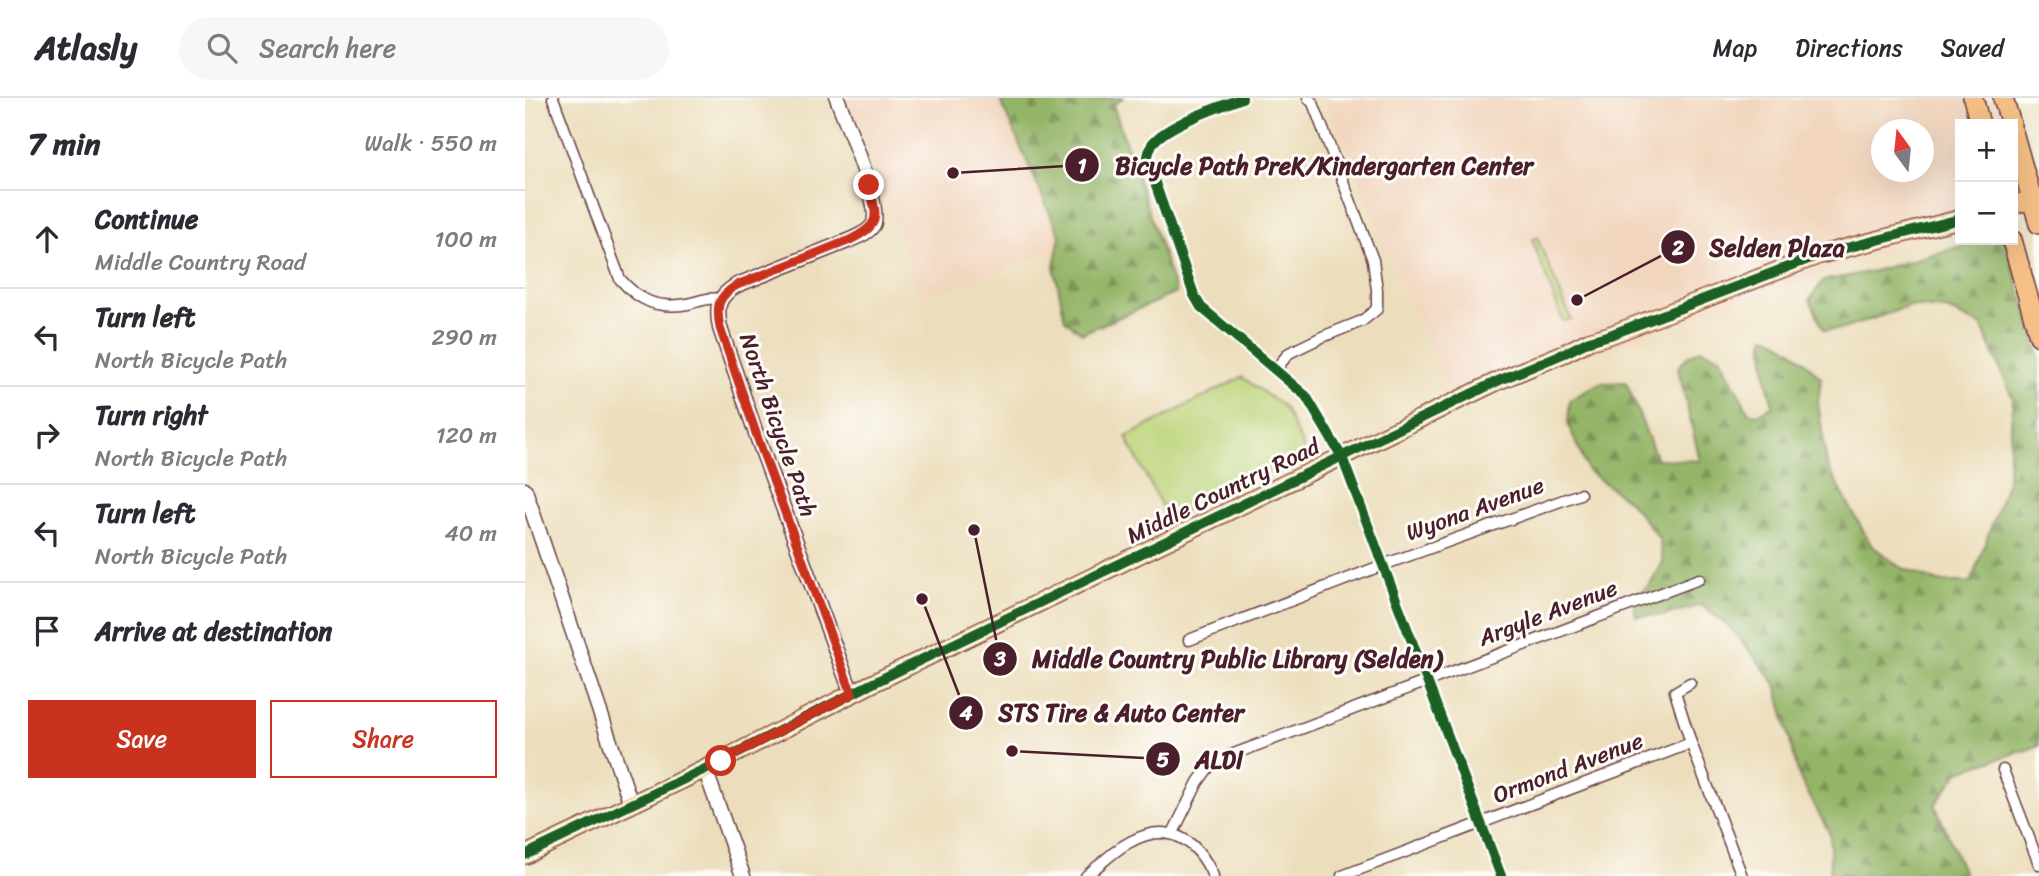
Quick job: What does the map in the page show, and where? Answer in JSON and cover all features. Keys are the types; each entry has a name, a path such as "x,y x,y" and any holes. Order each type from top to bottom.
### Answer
{"highway":[{"path":"1973,98 1979,119"},
{"path":"2003,98 2009,119"},
{"path":"2018,147 2035,199 2039,224"},
{"path":"2013,245 2039,336"}],"main road":[{"path":"2018,204 2035,199"},
{"name":"Middle Country Road","path":"525,855 705,769 1174,536 1500,380 1589,341 1819,256 1955,220"}],"street":[{"path":"553,98 620,279 631,292 643,300 672,306 710,297 720,299 726,291 737,285 850,240 866,232 874,223 876,211 869,185 837,98"},
{"path":"1242,98 1165,133 1151,145 1147,160 1194,295 1201,307 1306,396 1342,457 1501,876"},
{"path":"1275,370 1289,354 1362,321 1377,309 1373,260 1322,125 1313,103 1308,98"},
{"name":"North Bicycle Path","path":"720,299 717,311 720,328 852,694"},
{"path":"525,490 631,804"},
{"name":"Wyona Avenue","path":"1189,640 1383,565 1580,494"},
{"name":"Argyle Avenue","path":"1173,833 1208,768 1223,758 1699,579"},
{"path":"1690,682 1675,692 1691,743 1742,876"},
{"name":"Ormond Avenue","path":"1342,876 1691,743"},
{"path":"705,769 743,876"},
{"path":"2003,770 2034,835 2039,864"},
{"path":"1086,876 1129,842 1149,834 1173,833 1191,842 1205,858 1213,876"}],"shaded area":[{"path":"849,98 997,98 1064,248 921,298"},
{"path":"1324,98 2003,98 2009,119 1955,119 1955,227 1452,403"}],"green space":[{"path":"999,98 1123,98 1113,105 1176,293 1082,333 1065,320 1054,266 1060,236"},
{"path":"1537,237 1571,319 1563,321 1532,240"},
{"path":"1965,245 2006,245 2039,354 2039,746 1959,771 1935,805 1965,876 1830,876 1830,834 1799,777 1776,684 1732,629 1701,605 1665,615 1636,616 1633,596 1649,586 1663,562 1659,538 1630,502 1588,471 1568,424 1570,400 1600,383 1626,382 1657,459 1700,461 1678,368 1686,358 1701,349 1720,357 1749,413 1759,414 1773,405 1764,354 1765,336 1773,339 1796,353 1821,378 1818,403 1827,465 1871,545 1900,567 1938,582 1971,582 2007,483 2013,398 1981,325 1944,309 1910,306 1843,329 1824,330 1810,299 1823,281 1874,271"},
{"path":"1242,377 1284,407 1305,454 1168,519 1126,437"}],"cycle path":[{"path":"1242,98 1169,130 1152,144 1147,160 1194,295 1201,307 1306,396 1342,457 1501,876"},
{"path":"525,855 705,769 869,685 1500,380 1589,341 1819,255 1955,220"}],"place":[{"name":"Bicycle Path PreK/Kindergarten Center","path":"953,173"},
{"name":"Selden Plaza","path":"1577,300"},
{"name":"Middle Country Public Library (Selden)","path":"974,530"},
{"name":"STS Tire & Auto Center","path":"922,599"},
{"name":"ALDI","path":"1012,751"}],"route":[{"path":"721,761 852,694 720,328 717,311 720,299 726,291 737,285 866,232 874,223 876,211 869,185"}]}
